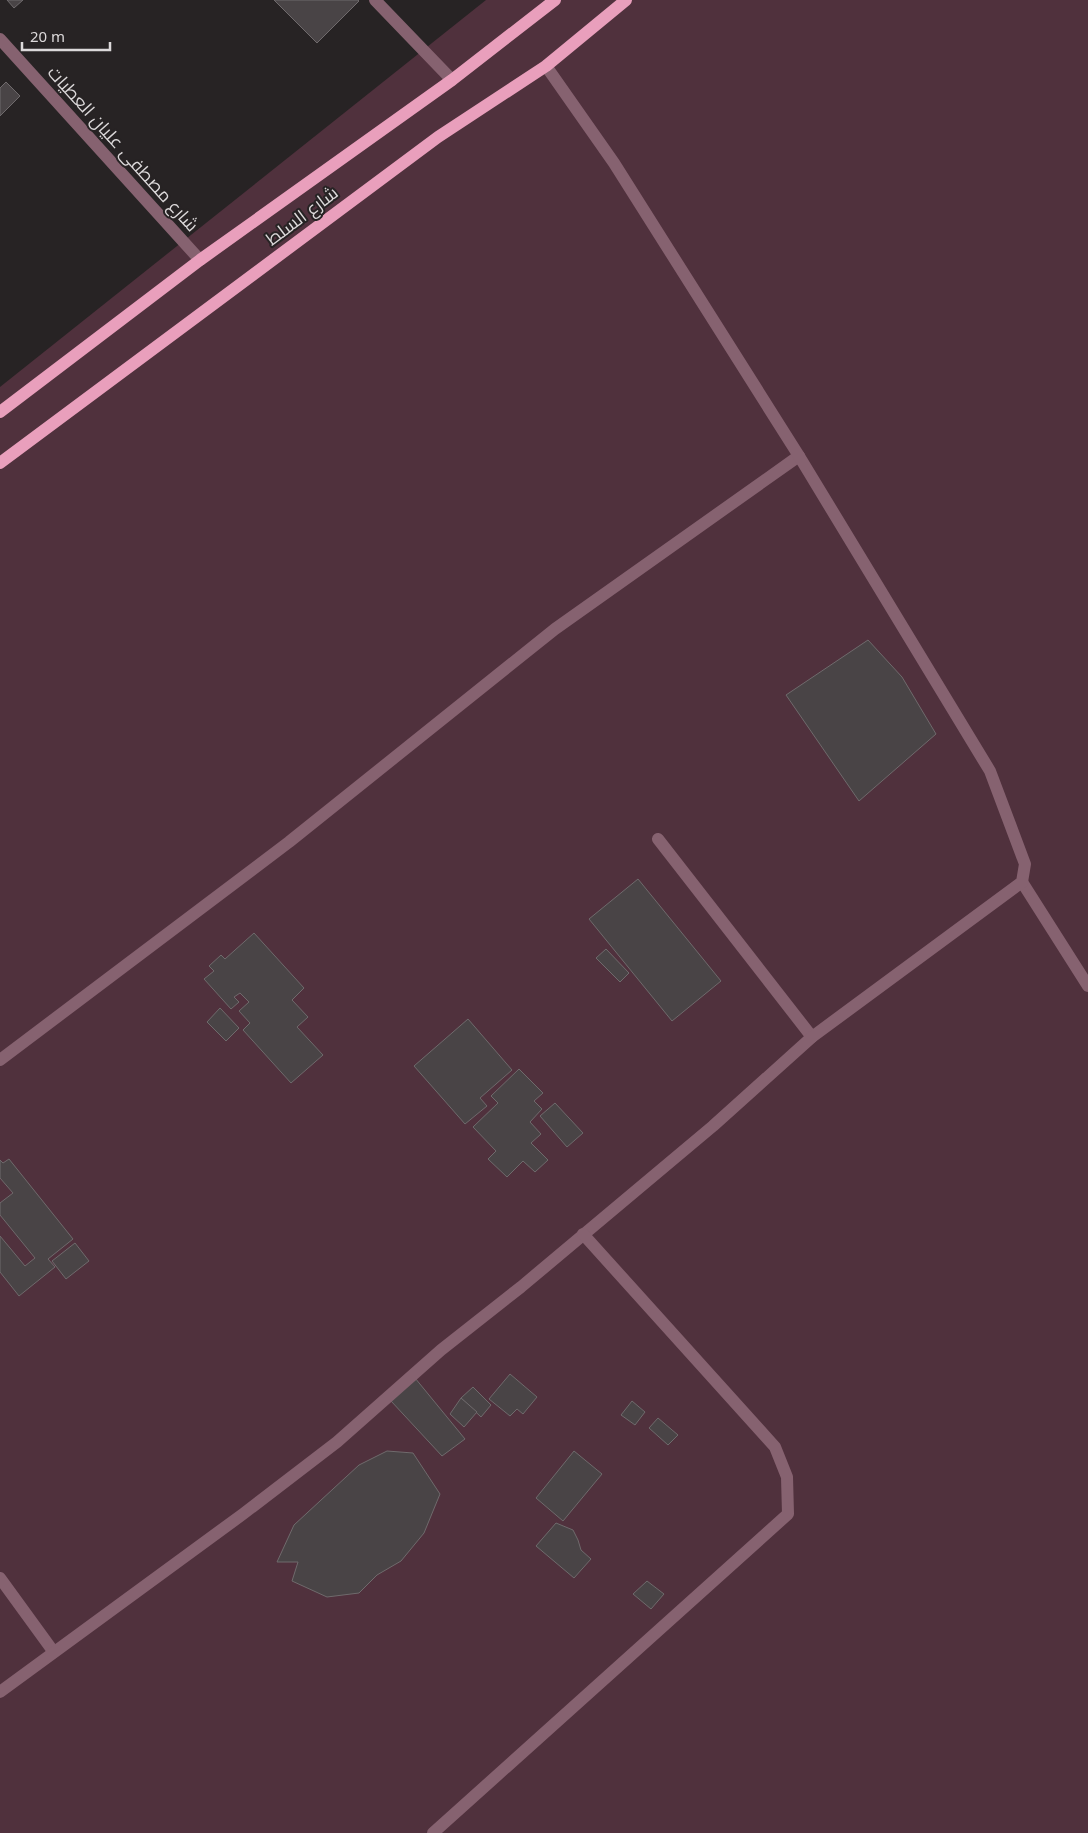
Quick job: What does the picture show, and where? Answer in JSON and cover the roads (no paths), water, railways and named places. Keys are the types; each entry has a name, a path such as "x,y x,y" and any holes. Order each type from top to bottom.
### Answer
{"main road":[{"name":"شارع السلط","path":"0,412 200,260 452,80 555,0"},
{"name":"شارع السلط","path":"0,463 438,137 546,66 626,0"}],"street":[{"path":"376,0 452,80"},
{"name":"شارع مصطفى عليان العطيات","path":"0,40 200,260"},
{"path":"546,66 614,162 799,456 990,771 1025,864 1022,882 1088,986"},
{"path":"0,1060 288,842 555,629 799,456"},
{"path":"658,839 812,1037"},
{"path":"0,1692 53,1651 243,1514 337,1442 441,1350 521,1287 713,1126 812,1037 1022,882"},
{"path":"433,1833 788,1514 787,1477 775,1447 583,1234"},
{"path":"0,1578 53,1651"}]}
